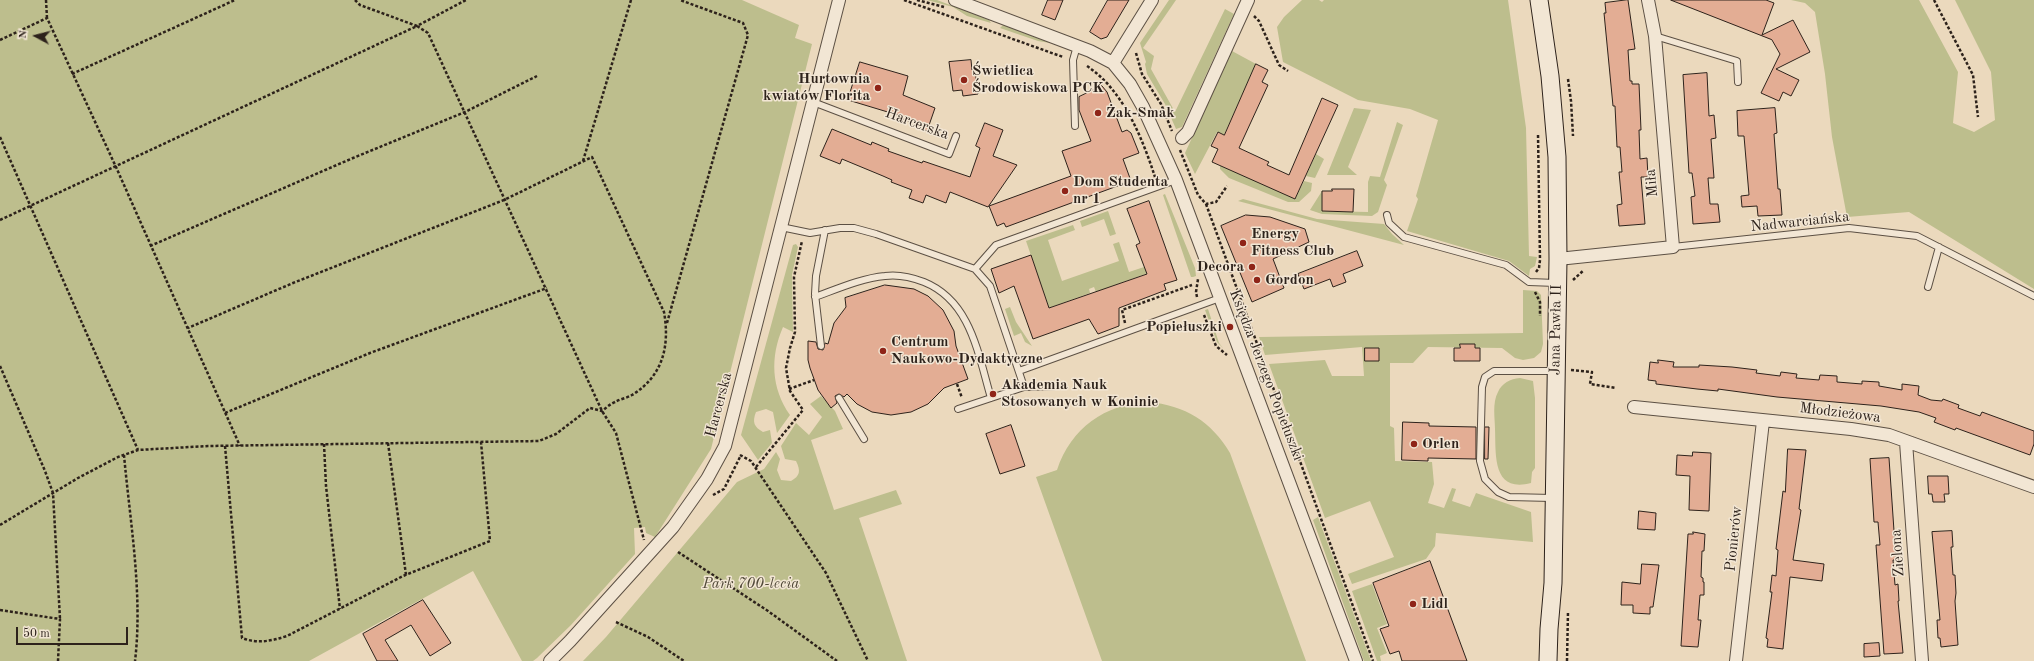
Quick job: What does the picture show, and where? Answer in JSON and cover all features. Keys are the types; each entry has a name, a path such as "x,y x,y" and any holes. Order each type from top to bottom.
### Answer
{"main road":[{"name":"Jana Pawła II","path":"1539,0 1548,60 1556,139 1557,283 1563,370 1554,498 1553,583 1548,629 1548,661"}],"street":[{"name":"Harcerska","path":"550,661 652,552 689,507 725,446 839,0"},
{"path":"951,4 1077,46 1113,62 1152,0"},
{"name":"Miła","path":"1648,0 1655,36 1673,248"},
{"path":"1178,141 1188,132 1246,3"},
{"name":"Księdza Jerzego Popiełuszki","path":"1113,62 1130,84 1143,107 1176,180 1356,661"},
{"path":"1558,259 1673,248"},
{"name":"Młodzieżowa","path":"1634,407 1851,429 1889,435 2034,487"},
{"name":"Pionierów","path":"1736,661 1763,421"},
{"name":"Zielona","path":"1906,442 1922,661"}],"lane":[{"path":"1655,36 1737,61 1738,82"},
{"path":"1075,126 1073,60 1077,46"},
{"name":"Harcerska","path":"812,102 949,154 956,136"},
{"path":"975,269 996,245 1176,180"},
{"path":"1387,215 1389,223 1404,237 1506,265 1529,282 1535,284 1557,283"},
{"path":"781,227 804,232 847,228 869,232 975,269 990,286 1024,387"},
{"name":"Nadwarciańska","path":"1673,248 1849,228 1917,236 2034,296"},
{"path":"821,346 815,297 816,276 825,230"},
{"path":"1928,287 1939,247"},
{"path":"815,297 874,278 896,275 917,279 944,292 953,300 968,324 991,398"},
{"path":"1019,371 1220,298"},
{"path":"1554,498 1515,497 1498,492 1485,479 1480,461 1482,387 1485,377 1489,373 1500,370 1563,370"},
{"path":"962,408 1024,387 1057,386"},
{"path":"839,398 864,439"}],"path":[{"path":"46,0 47,18 116,167 240,446"},
{"path":"72,74 235,0"},
{"path":"355,0 360,5 417,26 428,33 504,200 547,288 602,411 616,433 644,541 652,552"},
{"path":"0,220 417,26 466,0"},
{"path":"583,161 631,0"},
{"path":"666,325 748,35 743,23 680,0"},
{"path":"904,0 1059,57 1081,62 1093,70 1118,97 1144,146 1156,182"},
{"path":"917,0 951,4"},
{"path":"1934,0 1973,75 1978,117"},
{"path":"1246,3 1259,21 1278,65 1288,71"},
{"path":"0,40 47,18"},
{"path":"978,22 1036,43"},
{"path":"1136,49 1136,56 1142,74 1161,104 1178,141 1198,195 1206,204 1372,661"},
{"path":"1100,70 1105,75"},
{"path":"150,246 353,158 465,112 537,76"},
{"path":"1109,80 1130,108 1144,134"},
{"path":"1538,130 1540,260 1539,268 1534,276 1535,293 1540,302 1540,317"},
{"path":"0,137 32,206 92,348 138,450"},
{"path":"188,328 294,283 504,200 592,157 664,312 666,325 665,348 653,377 631,395 614,402 602,411"},
{"path":"1206,204 1216,202 1227,186"},
{"path":"756,467 803,410 790,390 786,368 795,332 794,277 804,232"},
{"path":"1198,278 1196,292 1216,346 1232,360"},
{"path":"1127,332 1122,310 1192,285"},
{"path":"225,413 370,353 547,288"},
{"path":"0,366 45,471 53,494 60,619 58,661"},
{"path":"1563,370 1592,372 1590,384 1616,388"},
{"path":"790,390 814,380"},
{"path":"957,384 962,408"},
{"path":"0,525 78,478 124,455 138,450 225,446 539,441 556,434 590,408 602,411"},
{"path":"225,446 242,638 250,641 266,642 287,636 406,575 490,541 481,442"},
{"path":"388,443 406,575"},
{"path":"324,444 326,486 340,609"},
{"path":"725,446 751,461 756,467 826,574 868,661"},
{"path":"124,455 137,603 138,634 135,661"},
{"path":"678,552 768,611 837,661"},
{"path":"0,610 60,619"},
{"path":"616,622 648,637 684,661"}],"green space":[{"path":"0,0 742,0 799,25 795,38 812,44 711,449 655,537 646,533 645,527 634,528 635,554 571,625 537,658 533,661 522,661 473,571 309,661 0,661"},
{"path":"927,0 937,0 989,20 991,23 967,16 953,7"},
{"path":"1169,0 1176,0 1143,48 1154,56 1151,69 1175,112 1225,9 1234,14 1182,127 1176,129 1165,104 1147,74 1146,62 1140,43"},
{"path":"1302,0 1319,0 1322,2 1324,0 1508,0 1526,128 1529,256 1537,257 1535,266 1530,269 1529,276 1509,261 1407,231 1418,199 1416,196 1438,120 1410,109 1358,100 1283,62 1277,27 1284,17"},
{"path":"1791,0 1919,0 1958,72 1953,123 1974,132 1995,120 1991,72 1955,0 2034,0 2034,289 1909,212 1847,217 1832,137 1825,74 1815,12 1805,3"},
{"path":"1003,25 1050,43 1038,41 1000,28"},
{"path":"1232,51 1256,64 1224,135 1217,132 1195,174 1185,153"},
{"path":"1354,108 1371,110 1348,167 1357,175 1327,175"},
{"path":"1397,122 1403,125 1384,180 1387,185 1378,212 1372,216 1322,214 1310,210 1322,191 1322,211 1368,212 1368,182 1370,176 1380,177"},
{"path":"1316,154 1324,159 1315,178 1306,176"},
{"path":"1220,165 1295,199 1304,181 1312,183 1311,191 1299,202 1288,202 1229,178 1220,169"},
{"path":"1165,194 1195,268 1196,276 1191,277 1163,195"},
{"path":"1243,199 1317,219 1384,224 1404,245 1238,201"},
{"path":"1108,211 1116,234 1110,236 1104,219 1082,227 1080,221"},
{"path":"1073,225 1075,230 1048,240 1062,281 1119,261 1113,244 1119,242 1129,272 1144,267 1140,255 1151,272 1096,292 1094,287 1089,289 1090,293 1049,308 1026,241"},
{"path":"796,244 798,247 792,275 793,332 783,327 774,361 774,372 779,394 790,415 777,433 773,412 766,409 756,412 754,421 756,426 763,432 770,430 772,443 758,460 741,435 793,245"},
{"path":"1523,290 1537,291 1541,295 1543,344 1541,352 1534,358 1523,360 1515,358 1502,348 1428,347 1413,363 1390,363 1390,426 1394,428 1395,461 1432,462 1434,484 1428,503 1444,508 1452,488 1456,489 1452,501 1470,507 1476,493 1531,512 1533,542 1436,533 1435,546 1426,559 1352,584 1348,574 1394,557 1370,501 1325,518 1269,364 1325,360 1332,376 1364,376 1362,347 1265,355 1259,337 1523,333"},
{"path":"1010,307 1016,322 1032,346 1025,342 1021,333 1014,336 1005,309"},
{"path":"1208,309 1219,343 1223,348 1217,342 1205,310"},
{"path":"1520,378 1533,381 1535,398 1535,468 1532,472 1531,483 1518,485 1509,482 1503,477 1499,470 1496,450 1494,410 1496,396 1502,386 1510,380"},
{"name":"Park 700-lecia","path":"821,396 835,411 843,429 811,440 834,510 896,490 902,504 859,518 907,661 583,661 606,637 737,482 764,469 776,452 780,459 777,470 781,480 791,481 798,475 799,468 796,461 785,459 781,446 796,423 809,435 822,417 810,404"},
{"path":"1148,402 1174,407 1196,417 1215,432 1230,453 1306,661 1102,661 1036,477 1057,470 1063,455 1071,442 1092,421 1104,413 1118,408"},
{"path":"1318,517 1371,661 1364,661 1313,520"},
{"path":"1372,584 1387,624 1377,628 1387,653 1380,656 1381,661 1377,661 1352,591"}],"building":[{"path":"1048,0 1063,0 1055,20 1042,15"},
{"path":"1108,0 1129,0 1107,37 1101,39 1090,32"},
{"path":"1628,0 1635,49 1628,50 1630,81 1632,81 1632,84 1639,84 1641,130 1639,130 1640,159 1647,158 1648,177 1641,177 1645,224 1619,226 1617,205 1622,204 1619,172 1622,172 1620,147 1617,147 1615,106 1613,106 1604,13 1606,13 1605,3"},
{"path":"1671,0 1766,0 1774,3 1762,35 1793,20 1810,52 1776,69 1799,80 1791,96 1783,92 1779,101 1761,93 1780,54 1772,40"},
{"name":"Świetlica Środowiskowa PCK","path":"971,60 972,70 975,70 978,94 963,96 962,90 953,91 949,62"},
{"name":"Hurtownia kwiatów Florita","path":"860,62 908,76 903,95 935,108 927,131 913,125 914,123 900,118 901,116 848,100"},
{"path":"1256,64 1268,70 1262,82 1268,85 1239,148 1269,162 1267,165 1289,175 1322,98 1338,105 1295,199 1212,162 1218,149 1211,146 1218,132 1224,135"},
{"path":"1707,73 1709,116 1714,115 1716,138 1711,139 1714,178 1708,178 1710,204 1718,204 1720,222 1693,224 1691,197 1695,196 1692,173 1689,173 1683,75"},
{"path":"1102,86 1107,92 1122,132 1127,130 1131,133 1139,153 1123,159 1131,181 1006,227 1004,223 997,226 989,206 1071,176 1062,151 1091,141 1079,110 1079,97"},
{"path":"1775,108 1777,133 1774,134 1778,189 1780,189 1782,215 1758,216 1757,206 1742,207 1741,196 1749,195 1744,136 1738,136 1737,111"},
{"path":"985,123 1003,130 993,156 1017,165 988,207 950,192 946,203 926,195 923,203 909,198 912,190 891,182 892,180 842,159 840,164 820,156 832,129 871,145 872,142 889,149 888,151 922,163 923,161 970,177 980,148 976,146"},
{"path":"1332,189 1354,189 1353,212 1322,211 1322,191 1332,191"},
{"path":"1149,201 1177,280 1164,284 1166,290 1119,308 1119,326 1098,334 1089,319 1033,339 1014,286 999,293 991,269 1031,255 1049,308 1147,274 1136,245 1140,243 1127,209"},
{"path":"1246,215 1270,217 1305,229 1309,242 1273,259 1284,288 1252,302 1221,226"},
{"path":"1357,251 1363,266 1343,274 1346,282 1333,287 1330,279 1304,289 1298,274"},
{"name":"Centrum Naukowo-Dydaktyczne","path":"885,285 914,289 928,296 943,310 954,331 956,346 968,379 944,388 928,404 911,412 891,415 872,412 857,404 847,394 844,397 839,394 835,396 837,403 831,408 818,390 810,368 808,360 808,341 816,342 818,349 823,350 825,343 828,344 834,323 846,307 845,298"},
{"path":"1460,344 1475,344 1475,348 1480,348 1480,361 1454,361 1454,348 1460,348"},
{"path":"1365,348 1379,348 1379,361 1365,361"},
{"path":"1658,360 1674,362 1673,367 1699,367 1699,365 1732,367 1757,370 1756,373 1780,376 1781,372 1797,374 1796,378 1819,380 1820,375 1837,376 1837,382 1862,384 1862,381 1879,382 1879,386 1902,390 1902,384 1919,386 1918,395 1931,400 1942,401 1943,399 1959,405 1958,408 1980,416 1982,412 2034,431 2034,444 2030,455 1956,428 1955,430 1934,422 1936,418 1919,412 1881,406 1656,384 1656,381 1648,380 1650,362 1658,363"},
{"path":"1403,422 1429,423 1429,426 1476,427 1476,459 1428,458 1428,461 1402,460"},
{"path":"1011,425 1025,466 1000,474 986,434"},
{"path":"1485,427 1489,427 1488,459 1485,459"},
{"path":"1788,449 1806,450 1799,509 1801,510 1793,560 1824,564 1822,581 1790,577 1783,649 1767,647 1768,639 1766,638 1772,592 1770,592 1772,575 1776,576 1778,550 1776,549 1783,491 1785,492"},
{"path":"1693,452 1711,453 1709,511 1689,510 1690,476 1676,475 1677,455 1692,456"},
{"path":"1889,458 1896,560 1893,560 1895,585 1898,584 1898,601 1903,653 1884,654 1876,545 1880,545 1878,522 1874,522 1870,459"},
{"path":"1928,476 1948,476 1949,494 1944,494 1945,502 1933,502 1932,494 1929,494"},
{"path":"1639,511 1656,513 1655,530 1638,529"},
{"path":"1952,531 1953,547 1951,547 1953,575 1955,575 1958,645 1941,647 1940,638 1938,638 1937,620 1940,620 1932,532"},
{"path":"1693,532 1705,534 1704,551 1702,551 1701,577 1703,578 1704,582 1704,595 1700,595 1698,620 1701,620 1698,647 1681,646 1688,534 1693,534"},
{"name":"Lidl","path":"1430,561 1467,661 1402,661 1399,651 1390,654 1380,629 1389,626 1373,583"},
{"path":"1642,564 1659,565 1653,607 1650,607 1650,614 1633,613 1633,605 1621,605 1622,582 1640,584"},
{"path":"423,600 451,643 430,656 411,625 385,640 398,661 377,661 363,634"},
{"path":"1879,643 1880,656 1864,657 1864,644"}],"place":[{"name":"Świetlica Środowiskowa PCK","path":"964,80"},
{"name":"Hurtownia kwiatów Florita","path":"878,88"},
{"name":"Żak-Smak","path":"1098,113"},
{"name":"Dom Studenta nr 1","path":"1065,191"},
{"name":"Energy Fitness Club","path":"1243,243"},
{"name":"Decora","path":"1252,267"},
{"name":"Gordon","path":"1257,280"},
{"name":"Popiełuszki","path":"1230,327"},
{"name":"Centrum Naukowo-Dydaktyczne","path":"883,351"},
{"name":"Akademia Nauk Stosowanych w Koninie","path":"993,394"},
{"name":"Orlen","path":"1414,444"},
{"name":"Lidl","path":"1413,604"}]}
